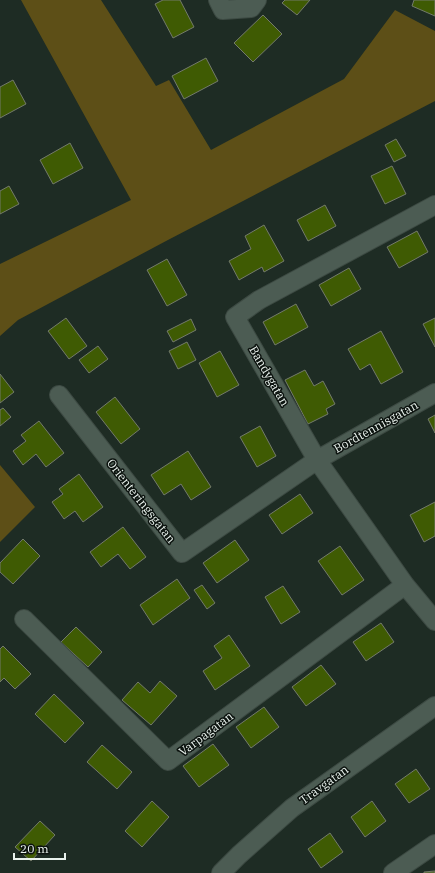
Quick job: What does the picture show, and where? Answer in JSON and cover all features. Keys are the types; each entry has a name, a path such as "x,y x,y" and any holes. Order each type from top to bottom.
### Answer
{"street":[{"path":"218,0 223,10 251,8 257,0"},
{"name":"Bandygatan","path":"435,205 259,300 235,317 317,460 406,585 435,621"},
{"name":"Bordtennisgatan","path":"317,460 435,393"},
{"name":"Orienteringsgatan","path":"59,395 182,553 317,460"},
{"name":"Varpagatan","path":"24,619 168,762 406,585"},
{"name":"Travgatan","path":"221,873 292,808 435,706"},
{"path":"392,873 435,844"}],"shaded area":[{"path":"21,0 101,0 156,86 169,80 211,150 344,79 395,10 435,31 435,101 18,320 0,336 0,264 131,200"},
{"path":"0,465 35,507 0,542"}],"building":[{"path":"163,0 180,0 194,27 173,38 155,4"},
{"path":"285,0 310,0 297,15 282,3"},
{"path":"414,0 435,0 435,16 412,6"},
{"path":"263,15 282,34 253,62 234,43"},
{"path":"206,58 218,81 184,99 172,76"},
{"path":"13,80 26,104 0,118 0,87"},
{"path":"396,139 406,156 394,162 385,145"},
{"path":"70,143 83,168 53,184 40,160"},
{"path":"392,166 406,194 385,204 371,176"},
{"path":"9,186 19,204 0,214 0,191"},
{"path":"325,205 336,226 308,241 297,220"},
{"path":"264,225 284,261 264,272 262,267 239,280 229,261 251,249 245,236"},
{"path":"417,231 428,252 399,268 387,247"},
{"path":"167,259 187,295 167,306 147,270"},
{"path":"349,268 361,289 331,306 319,285"},
{"path":"296,304 308,327 275,345 263,322"},
{"path":"66,318 87,346 69,359 48,331"},
{"path":"435,318 435,347 423,324"},
{"path":"191,319 196,330 173,342 167,331"},
{"path":"381,331 403,372 381,384 370,364 360,370 348,349"},
{"path":"187,342 196,360 178,369 169,351"},
{"path":"98,346 108,359 89,373 79,360"},
{"path":"220,351 239,385 217,397 199,363"},
{"path":"305,370 314,386 323,381 335,404 326,409 328,414 308,424 285,380"},
{"path":"0,374 14,392 0,403"},
{"path":"115,397 140,429 121,444 96,412"},
{"path":"3,408 11,417 0,426 0,410"},
{"path":"435,415 435,433 428,419"},
{"path":"39,421 64,453 46,467 36,454 23,465 13,451 26,441 21,435"},
{"path":"260,426 276,456 257,467 240,437"},
{"path":"188,451 211,487 191,500 181,484 164,495 151,475"},
{"path":"79,474 103,507 83,522 75,511 64,519 52,502 63,494 59,489"},
{"path":"300,494 313,513 282,534 269,515"},
{"path":"435,502 435,536 424,542 410,515"},
{"path":"123,527 146,557 130,569 118,554 101,567 90,552"},
{"path":"23,539 40,556 13,584 0,572 0,563"},
{"path":"235,540 249,560 217,583 203,563"},
{"path":"340,546 364,580 342,595 318,561"},
{"path":"177,579 190,598 153,625 140,605"},
{"path":"202,585 215,603 207,609 194,590"},
{"path":"283,586 300,612 281,624 265,597"},
{"path":"381,623 394,642 366,661 353,642"},
{"path":"76,627 102,652 88,667 61,642"},
{"path":"229,635 250,666 215,690 203,671 222,658 214,646"},
{"path":"3,646 31,674 15,689 4,678 0,682 0,649"},
{"path":"321,665 336,684 306,706 292,687"},
{"path":"160,681 177,696 151,725 122,700 138,682 150,693"},
{"path":"54,694 84,723 65,743 35,714"},
{"path":"264,707 279,727 251,748 236,727"},
{"path":"213,744 229,765 199,787 183,766"},
{"path":"102,745 132,772 117,789 87,762"},
{"path":"416,769 430,789 409,803 395,784"},
{"path":"152,801 169,817 142,847 125,831"},
{"path":"372,801 386,821 365,837 351,817"},
{"path":"40,821 55,835 31,861 15,847"},
{"path":"330,833 343,852 321,868 308,849"},
{"path":"435,871 435,873 424,873 424,872"}]}
